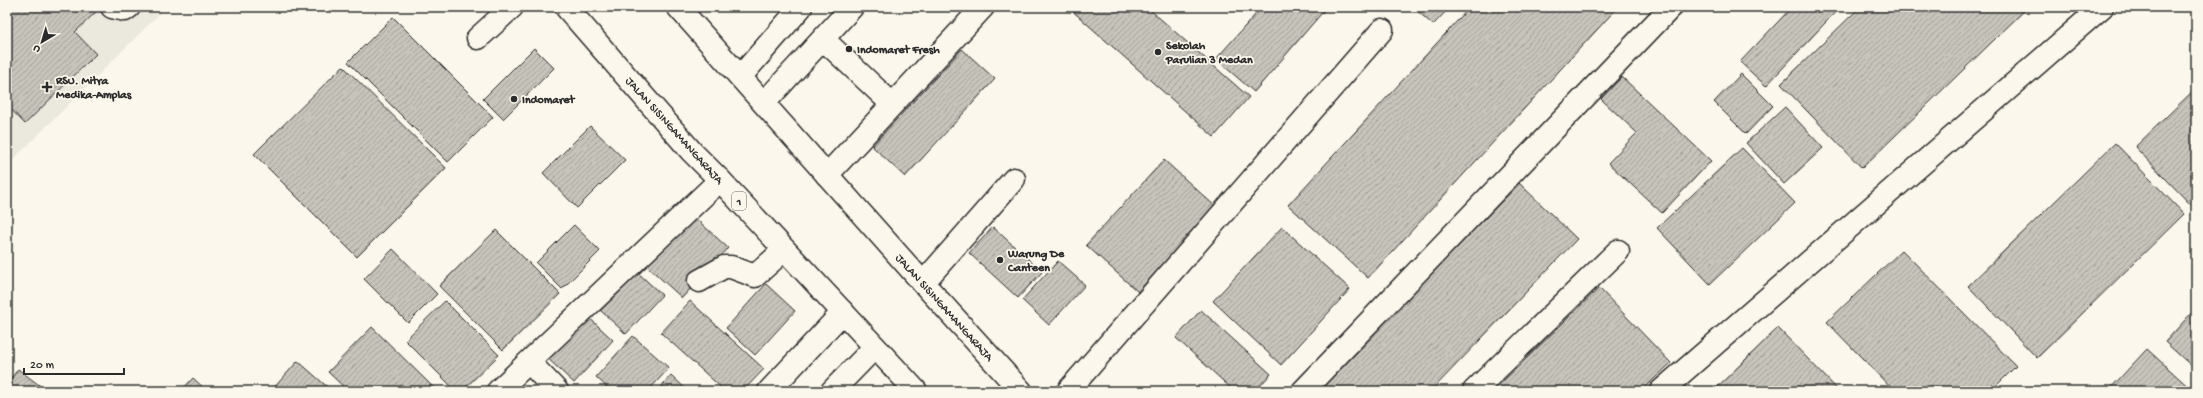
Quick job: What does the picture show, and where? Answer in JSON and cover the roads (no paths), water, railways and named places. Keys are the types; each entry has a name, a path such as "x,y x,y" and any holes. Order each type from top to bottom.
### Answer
{"main road":[{"path":"112,7 126,10 129,7"},
{"path":"478,38 512,7"},
{"name":"JALAN SISINGAMANGARAJA","path":"566,7 692,152 720,180 916,391"},
{"name":"JALAN SISINGAMANGARAJA","path":"678,7 1021,391"},
{"path":"741,76 801,7"},
{"path":"764,103 852,7"},
{"path":"827,175 983,7"},
{"path":"1303,391 1671,7"},
{"path":"1661,391 2102,7"},
{"path":"1068,391 1382,30"},
{"path":"823,39 892,104"},
{"path":"923,283 1014,179"},
{"path":"498,391 720,180"},
{"path":"699,281 724,267 731,267 753,277 784,250"},
{"path":"1474,391 1618,251"},
{"path":"769,391 843,312"},
{"path":"832,391 875,347"},
{"path":"529,362 557,391"}],"place":[{"name":"Indomaret Fresh","path":"849,49"},
{"name":"Sekolah Parulian 3 Medan","path":"1158,52"},
{"name":"RSU. Mitra Medika-Amplas","path":"47,87"},
{"name":"Indomaret","path":"514,99"},
{"name":"Warung De Canteen","path":"1000,260"}]}
